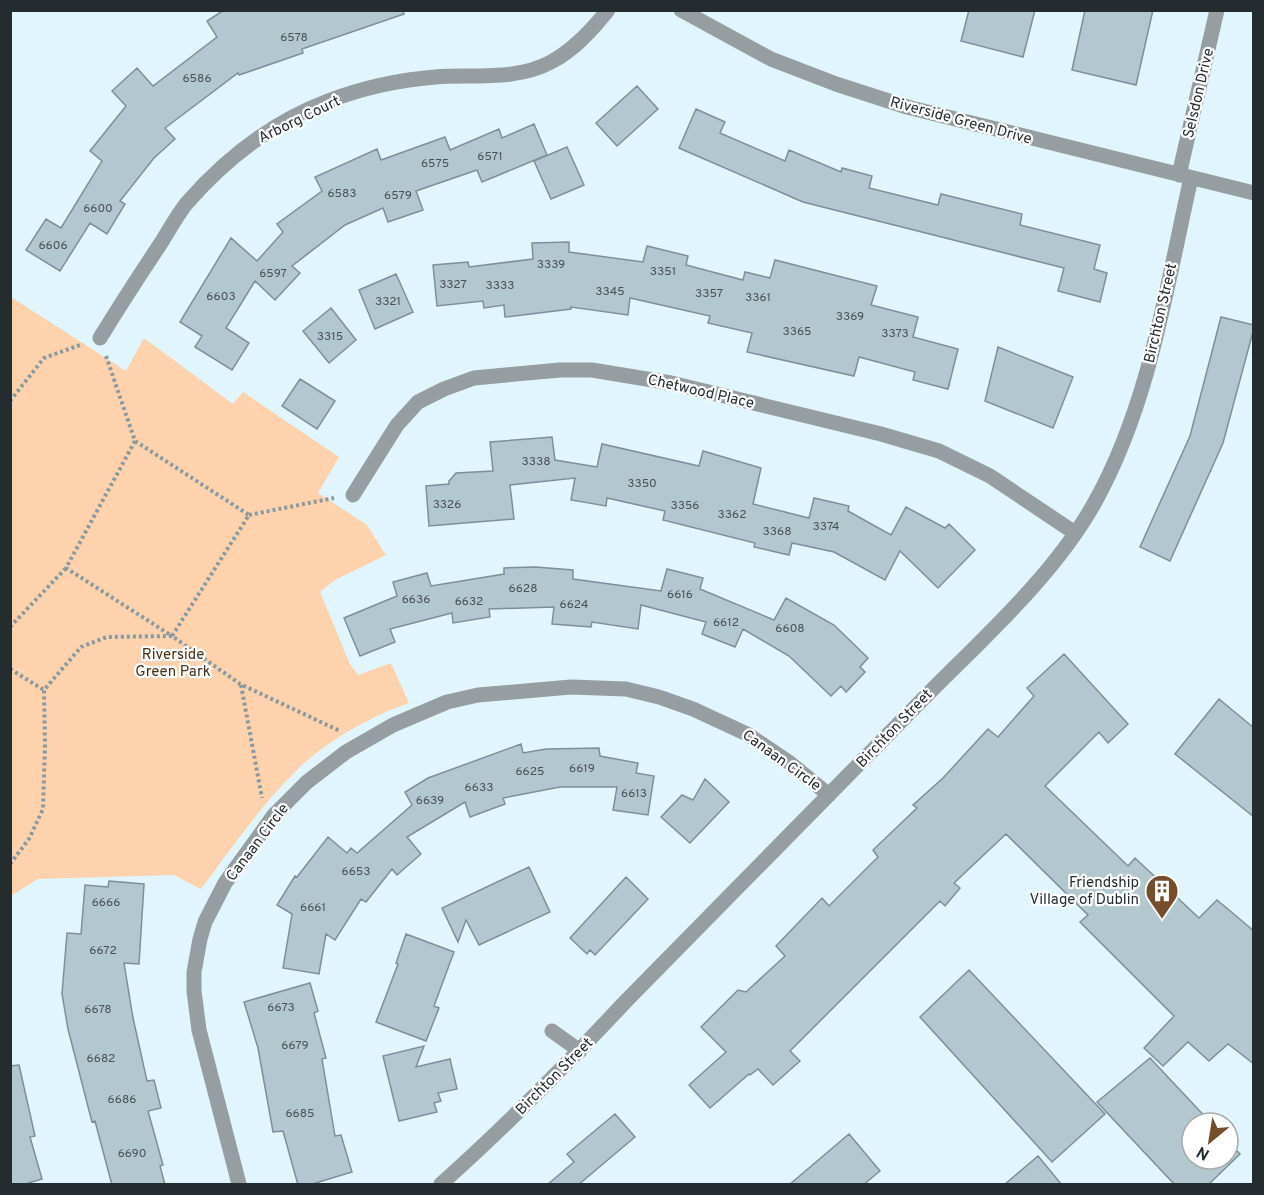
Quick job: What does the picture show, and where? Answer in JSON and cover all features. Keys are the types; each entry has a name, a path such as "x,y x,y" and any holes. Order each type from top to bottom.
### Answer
{"street":[{"name":"Arborg Court","path":"100,338 185,206 224,164 250,143 281,124 328,101 390,83 433,77 508,75 543,66 580,42 608,10"},
{"name":"Riverside Green Drive","path":"681,10 771,59 836,84 907,107 1254,192"},
{"name":"Selsdon Drive","path":"1185,176 1217,10"},
{"name":"Birchton Street","path":"441,1185 580,1051 626,1001 1034,585 1056,559 1094,504 1118,457 1134,413 1150,361 1185,176"},
{"name":"Chetwood Place","path":"353,495 397,425 418,402 474,378 560,370 592,370 671,383 882,434 939,451 990,476 1075,533"},
{"name":"Canaan Circle","path":"239,1185 199,1030 194,972 200,939 205,922 225,883 274,815 307,782 346,752 393,725 447,702 468,697 571,687 626,689 693,709 747,734 790,763 829,795"},
{"path":"552,1031 580,1051"}],"path":[{"path":"10,400 44,358 100,338 135,441 249,515 353,495"},
{"path":"10,627 66,568 135,441"},
{"path":"172,636 249,515"},
{"path":"66,568 172,636 240,684 346,734"},
{"path":"10,864 29,839 43,809 44,690 81,647 107,637 172,636"},
{"path":"10,669 44,690"},
{"path":"240,684 264,808"}],"green space":[{"name":"Riverside Green Park","path":"11,297 126,371 144,338 233,404 243,392 339,457 318,493 367,525 386,555 335,580 320,592 350,664 358,675 391,663 409,703 349,731 307,761 258,813 201,889 174,875 38,879 11,896"}],"building":[{"path":"224,10 403,10 404,14 302,49 303,53 239,75 238,73 165,128 175,139 154,158 120,201 125,204 107,234 90,223 60,271 26,250 46,219 61,228 102,161 90,151 126,106 112,91 137,68 153,86 217,37 207,21"},
{"path":"969,10 1035,10 1023,57 961,41"},
{"path":"1085,10 1153,10 1136,85 1072,70"},
{"path":"637,86 658,109 617,146 596,123"},
{"path":"696,109 725,122 720,133 785,161 789,150 841,172 842,168 872,176 869,188 938,205 941,194 1022,214 1020,225 1100,245 1094,269 1107,273 1100,302 1058,291 1064,268 803,202 679,148"},
{"path":"534,124 547,155 482,182 477,170 416,191 423,210 388,222 383,208 345,225 292,266 300,273 275,300 255,281 226,328 249,343 232,370 195,347 202,336 180,322 231,238 257,261 283,232 277,224 322,191 315,177 377,149 381,160 445,137 450,150 499,129 502,138"},
{"path":"567,147 584,185 551,199 534,161"},
{"path":"569,242 569,252 643,262 647,246 688,256 686,265 743,280 745,272 770,278 775,260 877,286 871,305 918,317 913,337 958,349 948,389 913,380 915,372 859,357 854,376 747,352 752,333 708,323 710,316 630,298 628,315 571,307 571,309 505,317 504,305 484,308 483,301 437,306 433,265 468,262 469,267 533,259 532,243"},
{"path":"396,274 413,312 375,329 359,290"},
{"path":"331,308 356,340 329,363 303,331"},
{"path":"1221,317 1254,325 1254,328 1223,443 1170,561 1140,547 1190,436"},
{"path":"998,347 1073,377 1053,428 985,401"},
{"path":"300,379 335,401 317,429 282,406"},
{"path":"552,437 555,460 597,467 602,444 699,466 703,451 761,468 753,504 809,518 814,498 849,506 848,511 891,535 906,507 945,528 949,524 975,550 938,588 900,551 885,580 834,552 792,543 789,555 754,547 755,543 663,520 665,511 607,498 606,506 571,500 575,478 510,485 514,519 429,526 426,486 449,484 456,473 493,471 490,442"},
{"path":"535,567 573,570 573,579 661,591 667,569 703,578 700,589 774,620 786,598 834,625 868,658 860,667 865,672 846,692 841,686 831,696 789,656 743,629 735,647 702,634 706,622 641,605 638,629 592,622 591,627 552,624 554,607 489,609 490,617 453,623 452,613 390,629 395,642 360,656 344,618 397,596 393,582 427,573 431,586 504,574 504,568"},
{"name":"Friendship Village of Dublin","path":"1064,654 1128,724 1108,743 1099,732 1045,786 1128,866 1135,858 1199,918 1217,900 1254,931 1254,1064 1228,1044 1209,1061 1188,1042 1163,1066 1144,1048 1174,1016 1080,922 1088,915 1006,834 954,883 960,888 945,906 940,901 790,1051 800,1061 773,1085 758,1069 710,1108 689,1085 726,1052 701,1027 738,990 746,992 785,956 776,946 822,898 829,906 878,857 873,850 917,808 913,805 943,778 988,729 998,737 1034,696 1027,688"},
{"path":"1219,699 1254,728 1254,817 1175,754"},
{"path":"521,744 523,753 546,749 599,748 600,756 638,763 636,773 654,776 648,815 613,810 617,787 560,787 503,798 505,804 470,817 465,802 407,837 421,854 397,875 392,869 366,902 361,899 335,940 326,934 319,974 283,968 292,914 277,905 295,876 297,877 328,837 347,853 351,848 357,853 412,805 405,792 428,778"},
{"path":"705,779 729,802 690,843 661,817 682,795 693,800"},
{"path":"529,867 550,912 479,945 466,920 458,942 442,908"},
{"path":"626,877 648,899 595,955 590,950 587,954 570,938"},
{"path":"109,881 144,884 139,964 124,963 147,1081 154,1080 161,1108 148,1111 163,1165 160,1166 165,1185 112,1185 95,1121 92,1122 68,1029 62,994 67,933 81,934 85,885 108,887"},
{"path":"406,934 454,952 434,1006 439,1008 426,1041 376,1022 398,964 396,963"},
{"path":"969,970 1105,1114 1052,1162 920,1017"},
{"path":"310,983 318,1011 314,1013 326,1058 322,1059 335,1136 341,1135 352,1172 309,1185 298,1185 283,1131 273,1132 258,1048 244,1002"},
{"path":"424,1046 416,1067 450,1059 457,1089 438,1093 441,1101 434,1103 437,1112 399,1121 383,1056"},
{"path":"1150,1058 1200,1111 1180,1111 1180,1171 1222,1171 1208,1185 1175,1185 1097,1102"},
{"path":"19,1065 35,1136 30,1137 42,1179 22,1185 10,1185 10,1066"},
{"path":"615,1114 635,1137 578,1185 547,1185 574,1162 567,1154"},
{"path":"849,1134 880,1171 863,1185 789,1185"},
{"path":"1038,1156 1062,1185 1004,1185"}],"place":[{"name":"Friendship Village of Dublin","path":"1162,920"}]}
